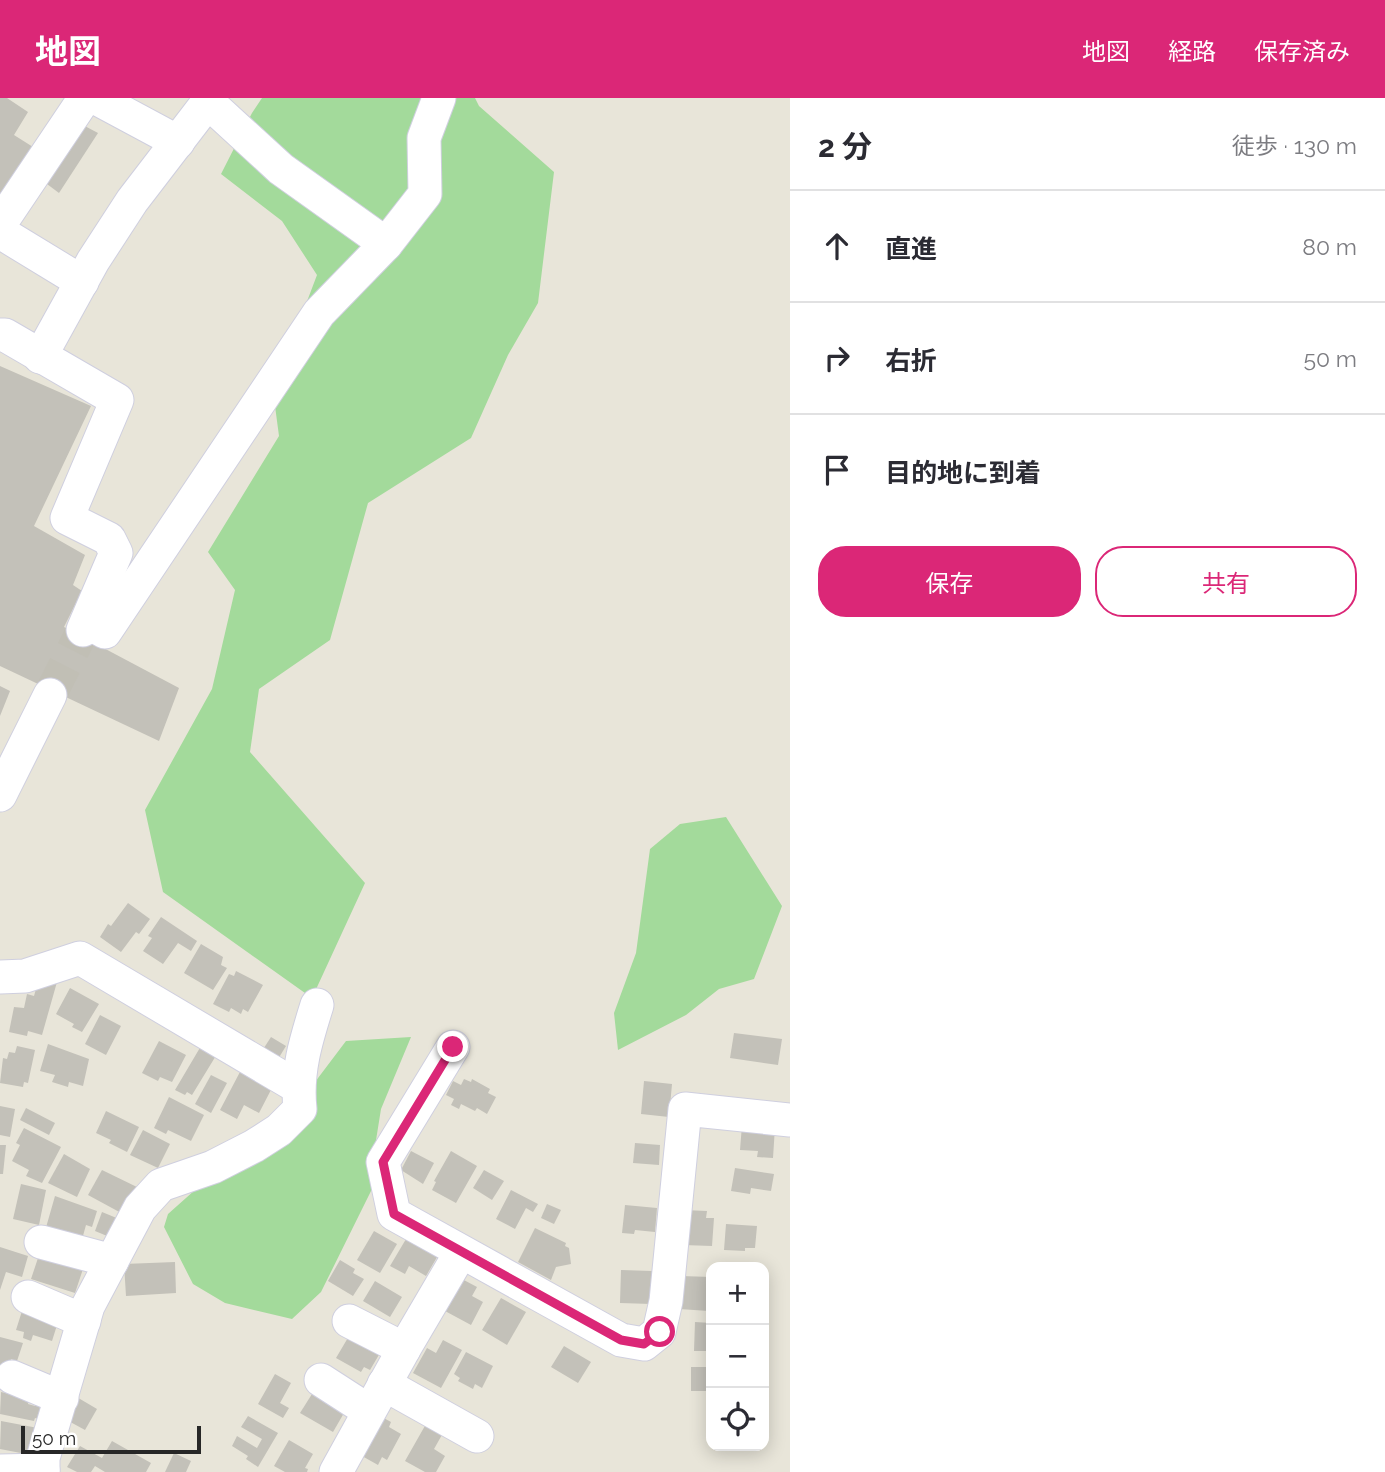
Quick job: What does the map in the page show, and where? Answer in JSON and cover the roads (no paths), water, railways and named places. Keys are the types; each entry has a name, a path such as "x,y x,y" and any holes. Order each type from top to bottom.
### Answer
{"street":[{"path":"0,224 82,102 88,98"},
{"path":"96,98 177,142"},
{"path":"0,335 5,335 117,400 67,518 109,539 116,553 85,626 105,632 319,313 386,244 425,194 424,138 439,98"},
{"path":"40,357 132,201 210,100 281,169 386,244"},
{"path":"0,232 82,282"},
{"path":"0,795 50,695"},
{"path":"0,977 26,976 80,958 298,1087"},
{"path":"0,1471 43,1471 43,1458 88,1306 139,1208 161,1185 213,1167 279,1130 300,1109 298,1087 305,1045 317,1005"},
{"path":"453,1047 383,1162 394,1214 621,1340 644,1344 660,1332 666,1301 685,1109 790,1120"},
{"path":"41,1242 112,1261"},
{"path":"336,1472 461,1252"},
{"path":"28,1297 84,1321"},
{"path":"349,1321 404,1349"},
{"path":"12,1377 62,1398"},
{"path":"321,1380 377,1397 477,1436"}],"tunnel":[{"path":"50,695 83,630"}]}
